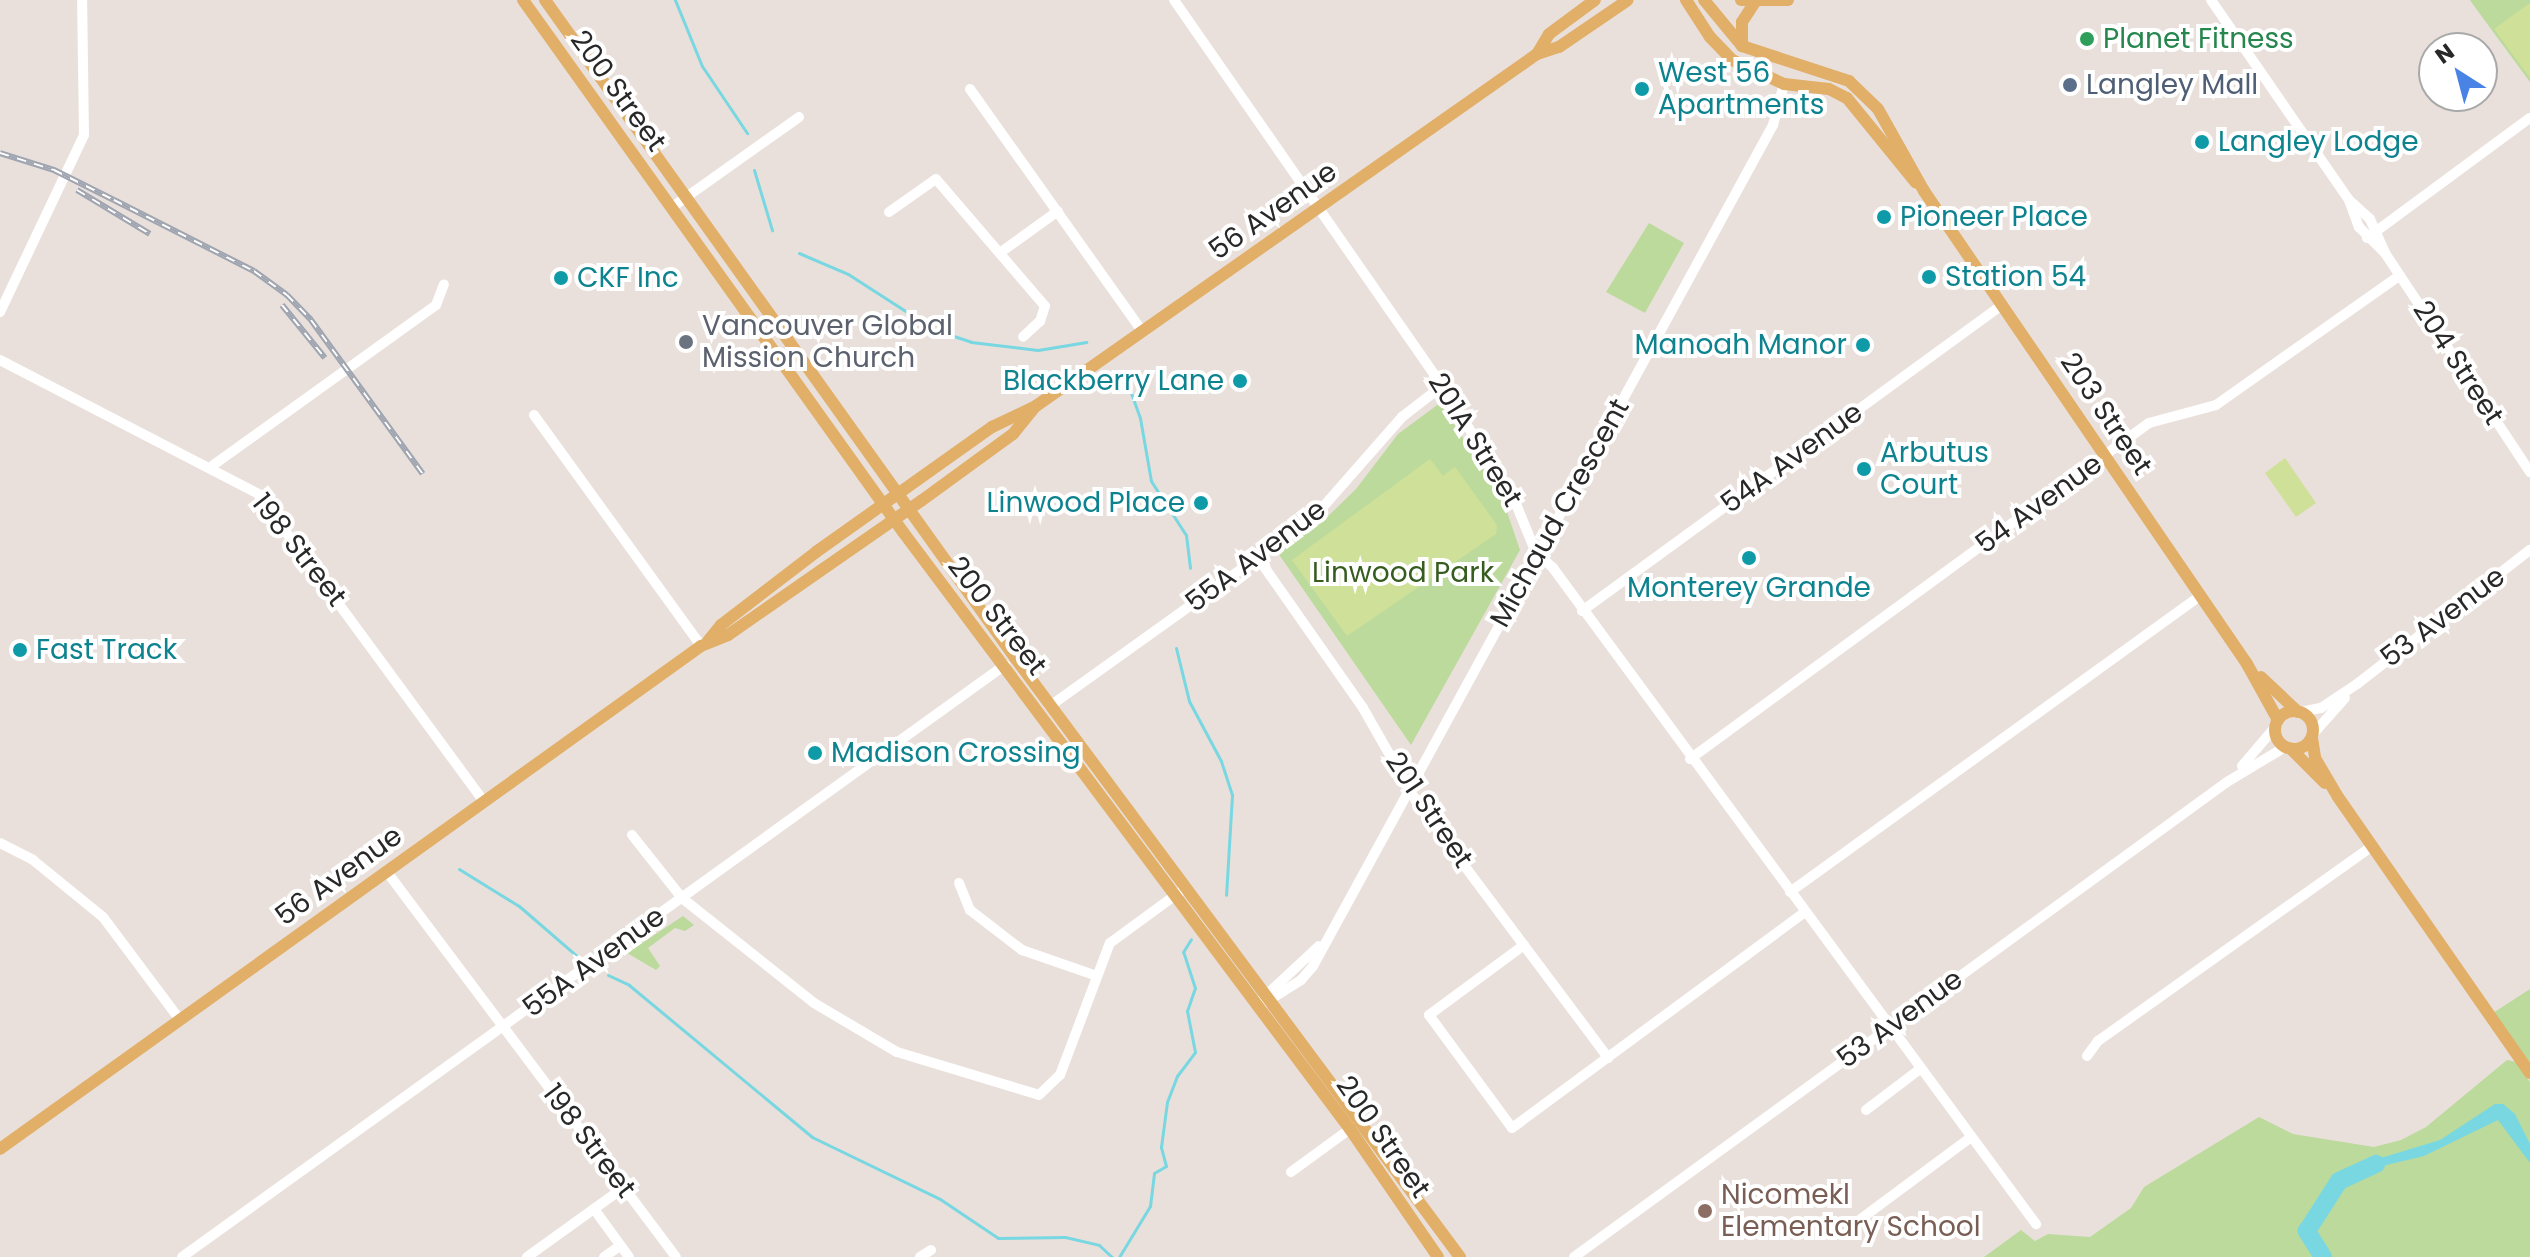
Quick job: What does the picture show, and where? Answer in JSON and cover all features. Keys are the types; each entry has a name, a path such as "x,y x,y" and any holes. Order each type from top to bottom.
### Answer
{"main road":[{"name":"200 Street","path":"523,0 894,519 1264,1000 1355,1126 1460,1257"},
{"name":"200 Street","path":"545,0 1180,891"},
{"name":"56 Avenue","path":"1537,54 1549,34 1595,0"},
{"name":"56 Avenue","path":"0,1149 704,644 721,625 795,568 992,427 1036,406 1537,54 1559,47 1628,0"},
{"name":"203 Street","path":"1686,0 1710,37 1732,60 1784,84 1839,92 1870,123 1924,191 2247,664 2277,723"},
{"path":"1704,0 1742,46"},
{"path":"1742,46 1742,22 1748,1 1788,0"},
{"name":"203 Street","path":"1742,46 1849,81 1890,128 1924,191"},
{"path":"1870,123 1890,128"},
{"name":"56 Avenue","path":"704,644 728,635 909,510 1013,434 1036,406"},
{"path":"794,590 790,581 795,568"},
{"name":"203 Street","path":"2247,664 2299,712"},
{"path":"2338,797 2288,748 2277,723 2299,712 2310,720 2315,758 2338,797 2530,1073"},
{"path":"2288,748 2303,747 2312,736"},
{"name":"200 Street","path":"1355,1126 1438,1257"}],"street":[{"path":"0,312 84,135 82,0"},
{"name":"201A Street","path":"1174,0 1442,386 1514,499 1536,553 2036,1224"},
{"name":"204 Street","path":"2211,0 2349,200 2367,238 2385,253 2530,472"},
{"name":"Michaud Crescent","path":"1264,1000 1301,980 1326,939 1773,125 1784,84"},
{"path":"970,89 1143,332"},
{"path":"671,208 799,117"},
{"path":"2367,238 2530,118"},
{"path":"889,212 936,179 982,238 1001,252 1045,306 1040,321 1023,337"},
{"name":"204 Street","path":"2349,200 2378,230 2385,253"},
{"path":"1001,252 1058,211"},
{"name":"54 Avenue","path":"1690,759 2149,423 2216,405 2400,275"},
{"path":"212,466 436,305 444,284"},
{"name":"54A Avenue","path":"1582,611 2002,305"},
{"name":"198 Street","path":"0,360 251,488 274,510 484,802"},
{"name":"55A Avenue","path":"1050,706 1315,516 1402,417 1442,386"},
{"path":"534,415 704,644"},
{"name":"53 Avenue","path":"2299,712 2321,708 2357,684 2530,553"},
{"name":"201 Street","path":"1258,558 1363,708 1407,787 1608,1058"},
{"path":"1790,892 2200,596"},
{"name":"55A Avenue","path":"182,1257 1005,665"},
{"name":"53 Avenue","path":"2312,736 2357,684"},
{"name":"53 Avenue","path":"2227,782 2277,723"},
{"name":"53 Avenue","path":"1574,1257 2227,782 2288,748"},
{"path":"632,835 682,898 814,1003 897,1052 1030,1095 1054,1085 1110,943 1180,891"},
{"path":"0,843 33,860 103,917 180,1020"},
{"path":"2087,1056 2098,1041 2372,846"},
{"name":"198 Street","path":"387,872 676,1257"},
{"path":"959,883 970,910 1022,950 1097,976"},
{"path":"1524,945 1429,1015 1512,1128 1805,912"},
{"path":"1866,1110 1920,1069"},
{"path":"1291,1172 1355,1126"},
{"path":"1854,1224 1971,1137"},
{"path":"527,1257 623,1188"},
{"path":"594,1209 629,1257"},
{"path":"604,1257 620,1246"},
{"path":"920,1257 931,1250"}],"green space":[{"path":"2470,0 2530,0 2530,82 2498,39 2498,32 2493,32"},
{"path":"2530,3 2530,78 2498,32 2494,29"},
{"path":"1649,223 1684,243 1645,313 1606,292"},
{"name":"Linwood Park","path":"1440,403 1502,497 1520,550 1411,745 1278,553 1320,524 1356,489 1398,434"},
{"path":"2285,458 2316,503 2296,517 2265,473"},
{"path":"1430,459 1443,476 1455,467 1497,525 1496,534 1347,636 1292,560"},
{"path":"683,916 694,925 685,931 675,928 648,948 660,966 656,970 627,953"},
{"path":"2530,989 2530,1064 2493,1013"},
{"path":"2507,1060 2516,1062 2530,1082 2530,1257 1984,1257 2021,1230 2035,1241 2048,1234 2090,1237 2131,1208 2144,1187 2259,1117 2293,1134 2374,1147 2401,1140 2426,1127"}],"water":[{"path":"2495,1104 2503,1104 2515,1114 2530,1144 2530,1163 2498,1120 2424,1156 2357,1172 2351,1167 2440,1140"}],"waterway":[{"path":"675,0 702,66 747,133"},
{"path":"754,170 772,230"},
{"path":"799,253 848,274 935,330 971,342 1038,350 1086,342"},
{"path":"1126,379 1140,418 1151,481 1186,535 1190,568"},
{"path":"1176,648 1189,701 1221,761 1232,795 1226,895"},
{"path":"459,869 519,906 577,956"},
{"path":"1119,1257 1150,1206 1154,1173 1166,1166 1161,1147 1167,1102 1177,1076 1195,1052 1187,1011 1195,988 1183,952 1191,939"},
{"path":"608,975 629,985 812,1137 940,1199 998,1238 1065,1237 1099,1245 1112,1257"},
{"path":"2323,1257 2307,1231 2339,1181 2376,1164"}],"railway":[{"path":"0,153 54,170 254,271 287,295 311,320 423,474"},
{"path":"77,190 150,234"},
{"path":"282,305 325,358"}],"place":[{"name":"Planet Fitness","path":"2087,39"},
{"name":"Langley Mall","path":"2070,85"},
{"name":"West 56 Apartments","path":"1642,89"},
{"name":"Langley Lodge","path":"2202,142"},
{"name":"Pioneer Place","path":"1884,217"},
{"name":"Station 54","path":"1929,277"},
{"name":"CKF Inc","path":"561,278"},
{"name":"Vancouver Global Mission Church","path":"686,342"},
{"name":"Manoah Manor","path":"1863,345"},
{"name":"Blackberry Lane","path":"1240,381"},
{"name":"Arbutus Court","path":"1864,469"},
{"name":"Linwood Place","path":"1201,503"},
{"name":"Monterey Grande","path":"1749,558"},
{"name":"Fast Track","path":"20,650"},
{"name":"Madison Crossing","path":"815,753"},
{"name":"Nicomekl Elementary School","path":"1705,1211"}]}
